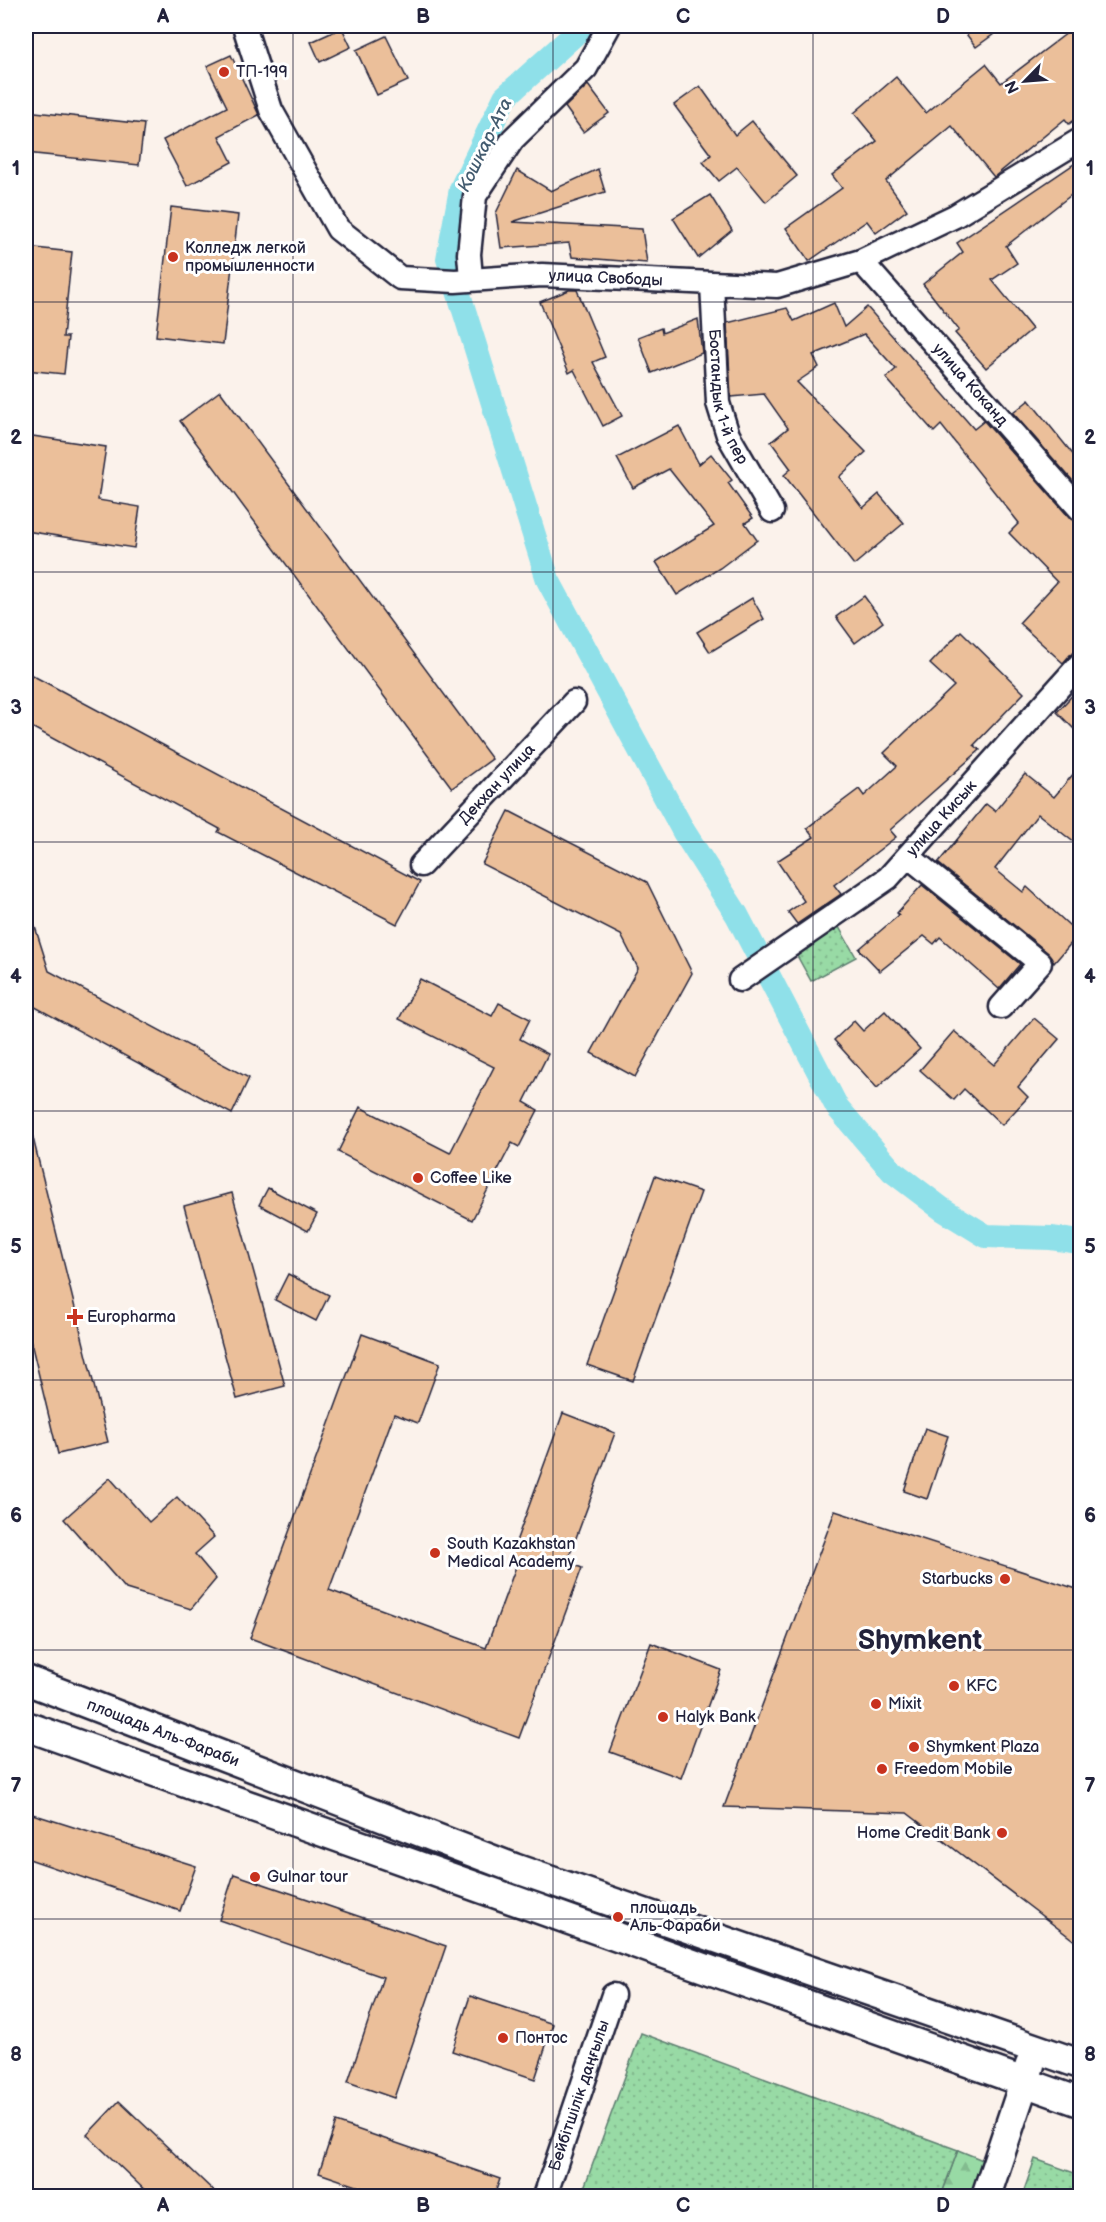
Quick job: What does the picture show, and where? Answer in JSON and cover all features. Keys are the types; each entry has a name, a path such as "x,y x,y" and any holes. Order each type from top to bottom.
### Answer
{"main road":[{"name":"площадь Аль-Фараби","path":"26,1680 154,1732 514,1868 1080,2064"},
{"path":"26,1726 1080,2102"},
{"path":"986,2196 1035,2049"}],"street":[{"name":"улица Свободы","path":"244,26 271,110 338,229 400,278 455,281 471,278 542,275 777,286 861,261 955,216 1080,140"},
{"path":"471,278 469,254 475,196 513,140 586,68 609,26"},
{"name":"улица Коканд","path":"861,261 1080,509"},
{"name":"Бостандык 1-й пер","path":"725,284 712,284 718,403 728,435 772,511"},
{"name":"улица Кисык","path":"740,980 888,878 1080,664"},
{"name":"Декхан улица","path":"421,865 574,702"},
{"path":"908,856 1040,963 1001,1006"},
{"name":"Бейбітшілік даңғылы","path":"545,2196 614,1995"}],"green space":[{"path":"839,927 856,957 811,981 795,952"},
{"path":"641,2033 958,2150 941,2196 581,2196"},
{"path":"958,2150 990,2163 979,2196 941,2196"},
{"path":"1035,2159 1080,2175 1080,2196 1022,2196"}],"building":[{"path":"960,26 1005,26 976,47"},
{"path":"342,28 351,47 320,62 311,42"},
{"path":"1071,30 1080,43 1080,116 1069,124 1065,119 994,177 952,126 886,181 907,210 876,233 867,221 809,261 786,228 842,188 832,175 877,141 854,113 896,77 926,113 986,64 1001,83"},
{"path":"386,36 408,81 377,95 356,50"},
{"path":"231,55 259,115 219,136 232,162 187,186 163,140 227,107 207,66"},
{"path":"588,85 609,113 583,132 565,107"},
{"path":"700,86 735,135 752,121 797,176 766,202 737,167 719,181 703,162 711,155 674,105"},
{"path":"26,111 144,124 139,165 26,153"},
{"path":"1080,160 1080,188 1006,246 1017,263 992,280 1032,329 986,368 955,333 959,330 923,284 963,252 957,243"},
{"path":"598,169 605,192 512,222 642,229 647,263 572,257 569,243 501,248 496,213 517,170 551,191"},
{"path":"710,195 732,230 698,258 673,218"},
{"path":"171,207 238,215 223,344 156,336"},
{"path":"26,247 72,252 63,337 68,337 64,374 26,370"},
{"path":"569,290 577,290 605,357 593,362 622,416 603,426 574,370 569,373 540,302"},
{"path":"834,303 844,327 867,307 974,429 984,421 1070,518 1080,522 1080,651 1070,655 1063,663 1019,623 1057,582 1009,533 1019,523 941,425 934,432 886,378 896,369 864,334 813,355 819,367 797,382 866,452 839,477 863,508 879,494 904,523 854,565 784,475 791,469 771,442 788,428 764,394 731,397 727,323 787,308 794,321"},
{"path":"698,319 702,353 652,373 638,337 661,328 662,333"},
{"path":"220,391 492,759 452,788 180,421"},
{"path":"1029,400 1080,463 1080,489 1013,413"},
{"path":"679,426 699,464 711,454 732,480 728,483 753,518 745,523 757,540 720,568 677,595 656,562 714,526 669,469 633,488 617,458"},
{"path":"26,435 106,447 98,500 140,507 134,548 26,531"},
{"path":"864,596 883,622 855,643 836,617"},
{"path":"752,598 764,619 710,652 697,632"},
{"path":"961,631 1024,693 974,745 980,750 890,830 896,837 834,885 841,894 797,924 788,912 804,901 777,861 814,837 807,828 859,789 864,796 897,766 884,753 954,686 930,664"},
{"path":"26,672 420,882 397,924 218,832 220,829 26,724"},
{"path":"1080,687 1080,735 1057,712"},
{"path":"1080,766 1080,847 1038,814 995,869 1023,892 1027,887 1079,934 1054,963 1048,953 938,863 986,804 995,811 1025,774 1054,797"},
{"path":"509,811 647,882 692,973 635,1077 591,1053 638,968 621,935 482,864"},
{"path":"922,885 1020,964 999,989 940,937 934,944 924,936 880,971 859,949 899,915 897,913"},
{"path":"30,911 49,971 249,1078 232,1114 26,1002 26,912"},
{"path":"420,979 492,1016 499,1003 530,1019 520,1039 548,1054 524,1102 538,1110 519,1147 512,1143 472,1220 338,1152 360,1107 450,1153 494,1067 399,1019"},
{"path":"885,1011 920,1049 877,1088 834,1040 854,1021 863,1031"},
{"path":"1034,1018 1059,1039 1018,1087 1028,1097 1002,1125 964,1089 954,1100 920,1070 954,1031 994,1065"},
{"path":"32,1134 108,1442 58,1454 26,1322 26,1135"},
{"path":"655,1176 701,1192 633,1381 587,1365"},
{"path":"268,1188 317,1214 308,1231 259,1205"},
{"path":"232,1193 285,1386 237,1399 184,1206"},
{"path":"288,1274 329,1295 316,1321 275,1300"},
{"path":"362,1334 440,1363 418,1423 394,1414 329,1590 486,1648 518,1561 510,1558 563,1413 615,1433 567,1562 582,1568 519,1738 250,1638"},
{"path":"925,1428 948,1436 927,1499 904,1491"},
{"path":"110,1478 149,1522 177,1497 214,1537 195,1554 216,1579 191,1609 126,1589 64,1519"},
{"name":"Shymkent Plaza","path":"835,1511 1080,1590 1080,1945 907,1813 724,1807"},
{"name":"Halyk Bank","path":"651,1643 721,1670 681,1778 610,1752"},
{"path":"26,1812 196,1866 180,1911 26,1858"},
{"path":"234,1874 446,1946 394,2098 348,2082 383,1977 219,1920"},
{"name":"Понтос","path":"470,1996 553,2024 535,2079 452,2051"},
{"path":"119,2101 219,2196 151,2196 87,2135"},
{"path":"336,2122 500,2179 494,2196 386,2196 319,2173"}],"waterway":[{"name":"Кошкар-Ата","path":"584,26 505,97 461,189 448,259 548,580 684,832 737,915 837,1107 892,1171 942,1209 986,1236 1051,1238 1080,1242"}],"place":[{"name":"ТП-199","path":"224,72"},
{"name":"Колледж легкой промышленности","path":"173,257"},
{"name":"Coffee Like","path":"418,1178"},
{"name":"Europharma","path":"75,1317"},
{"name":"South Kazakhstan Medical Academy","path":"435,1553"},
{"name":"Starbucks","path":"1005,1579"},
{"name":"KFC","path":"954,1686"},
{"name":"Mixit","path":"876,1704"},
{"name":"Halyk Bank","path":"663,1717"},
{"name":"Shymkent Plaza","path":"914,1747"},
{"name":"Freedom Mobile","path":"882,1769"},
{"name":"Home Credit Bank","path":"1002,1833"},
{"name":"Gulnar tour","path":"255,1877"},
{"name":"площадь Аль-Фараби","path":"618,1917"},
{"name":"Понтос","path":"503,2038"}],"district":[{"name":"Shymkent","path":"920,1640"}]}
